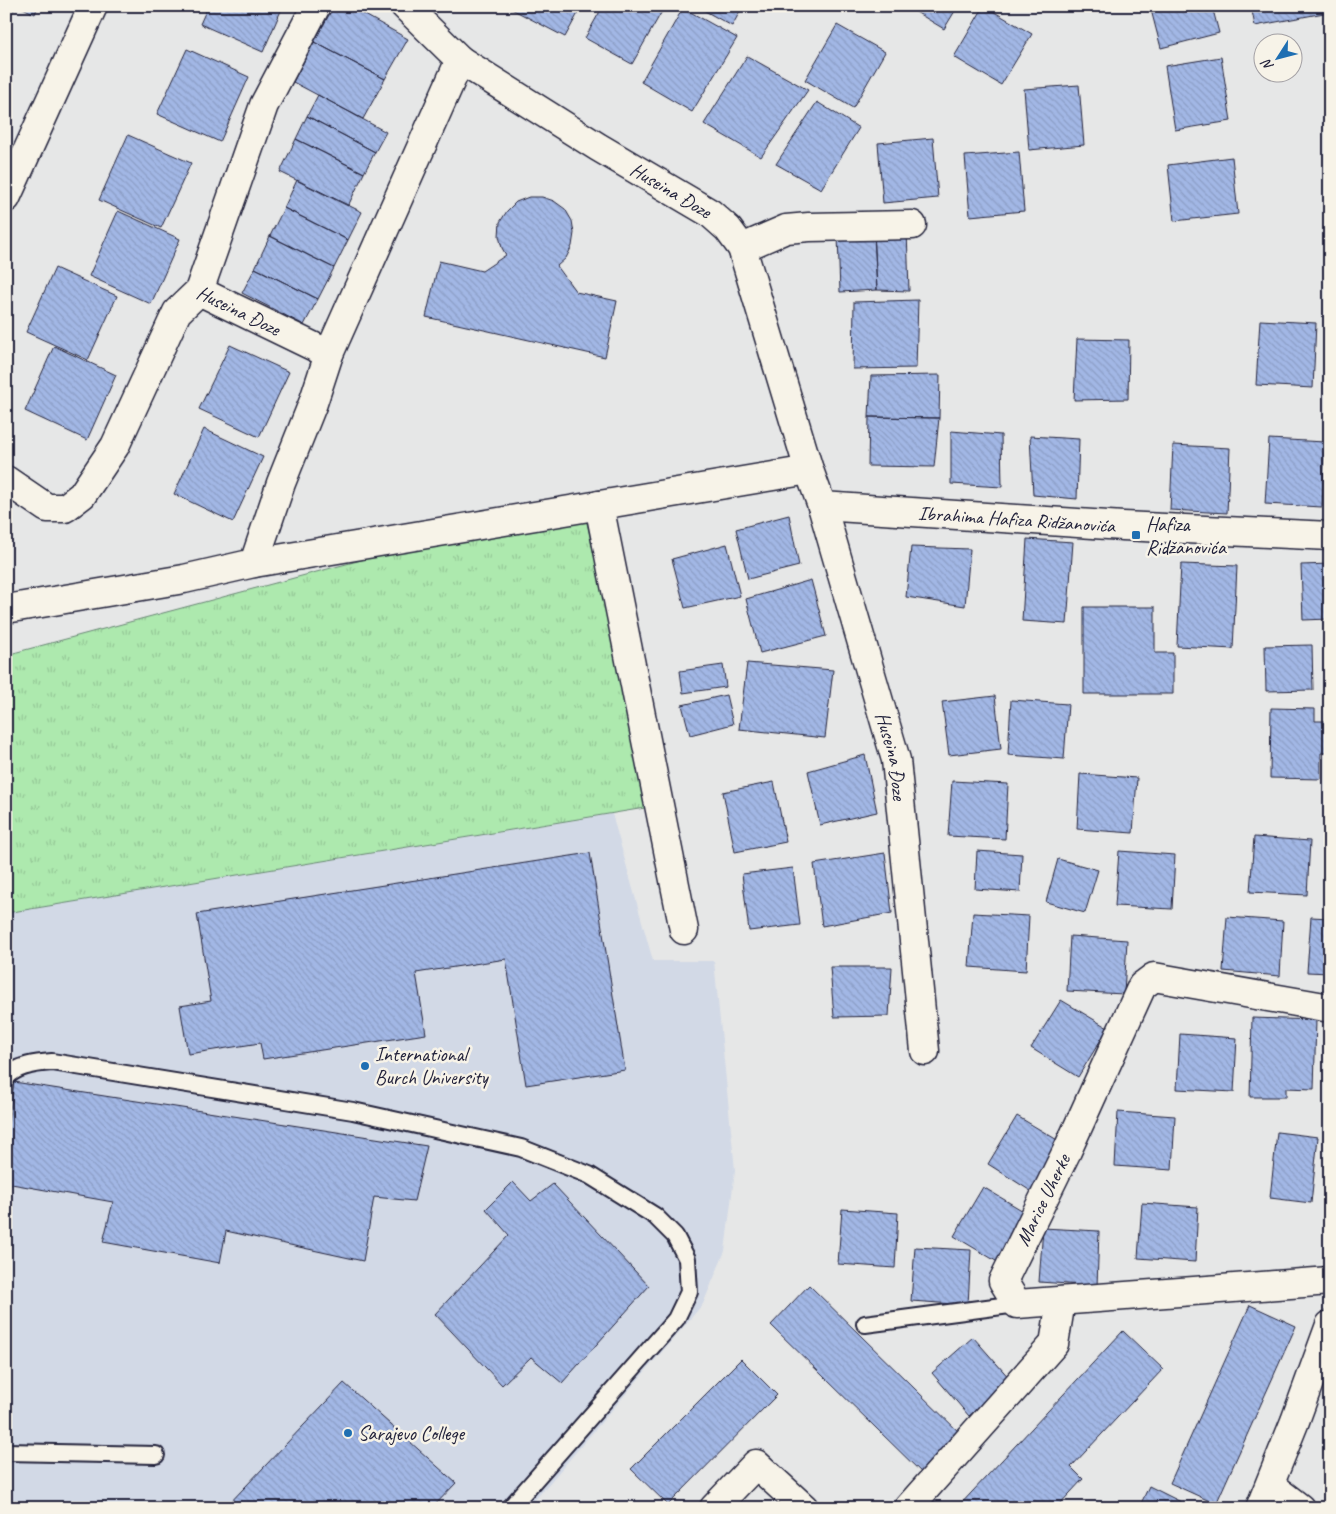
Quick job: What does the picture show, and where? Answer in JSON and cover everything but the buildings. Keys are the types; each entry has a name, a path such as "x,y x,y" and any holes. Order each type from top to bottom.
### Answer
{"street":[{"path":"6,198 94,6"},
{"name":"Huseina Đoze","path":"316,6 264,105 199,291 329,354"},
{"name":"Huseina Đoze","path":"405,6 460,60 710,213 728,228 742,248 809,470 822,506 896,760 925,1051"},
{"path":"254,563 329,354 460,60"},
{"path":"742,248 786,229 912,225"},
{"path":"6,480 47,508 65,508 82,496 115,446 177,312 199,291"},
{"path":"6,609 184,579 254,563 809,470"},
{"path":"599,505 684,930"},
{"name":"Ibrahima Hafiza Ridžanovića","path":"822,506 1122,526 1330,536"},
{"name":"Marice Uherke","path":"1017,1304 1003,1281 1067,1151 1142,986 1154,977 1330,1008"},
{"path":"1017,1304 1330,1281"},
{"path":"908,1508 1054,1344 1061,1301"},
{"path":"1300,1508 1265,1496 1330,1325"},
{"path":"714,1508 756,1464 804,1508"}],"lane":[{"path":"6,1078 32,1064 52,1062 353,1111 521,1148 589,1175 655,1216 675,1236 687,1259 689,1292 676,1319 510,1508"},
{"path":"865,1324 1017,1304"},
{"path":"6,1452 156,1455"}],"shaded area":[{"name":"International Burch University","path":"612,814 653,961 714,961 735,1170 725,1251 703,1304 528,1508 6,1508 6,913"}],"green space":[{"path":"582,501 651,807 6,913 6,655"}],"place":[{"name":"Hafiza Ridžanovića","path":"1136,535"},
{"name":"International Burch University","path":"365,1066"},
{"name":"Sarajevo College","path":"348,1433"}]}
